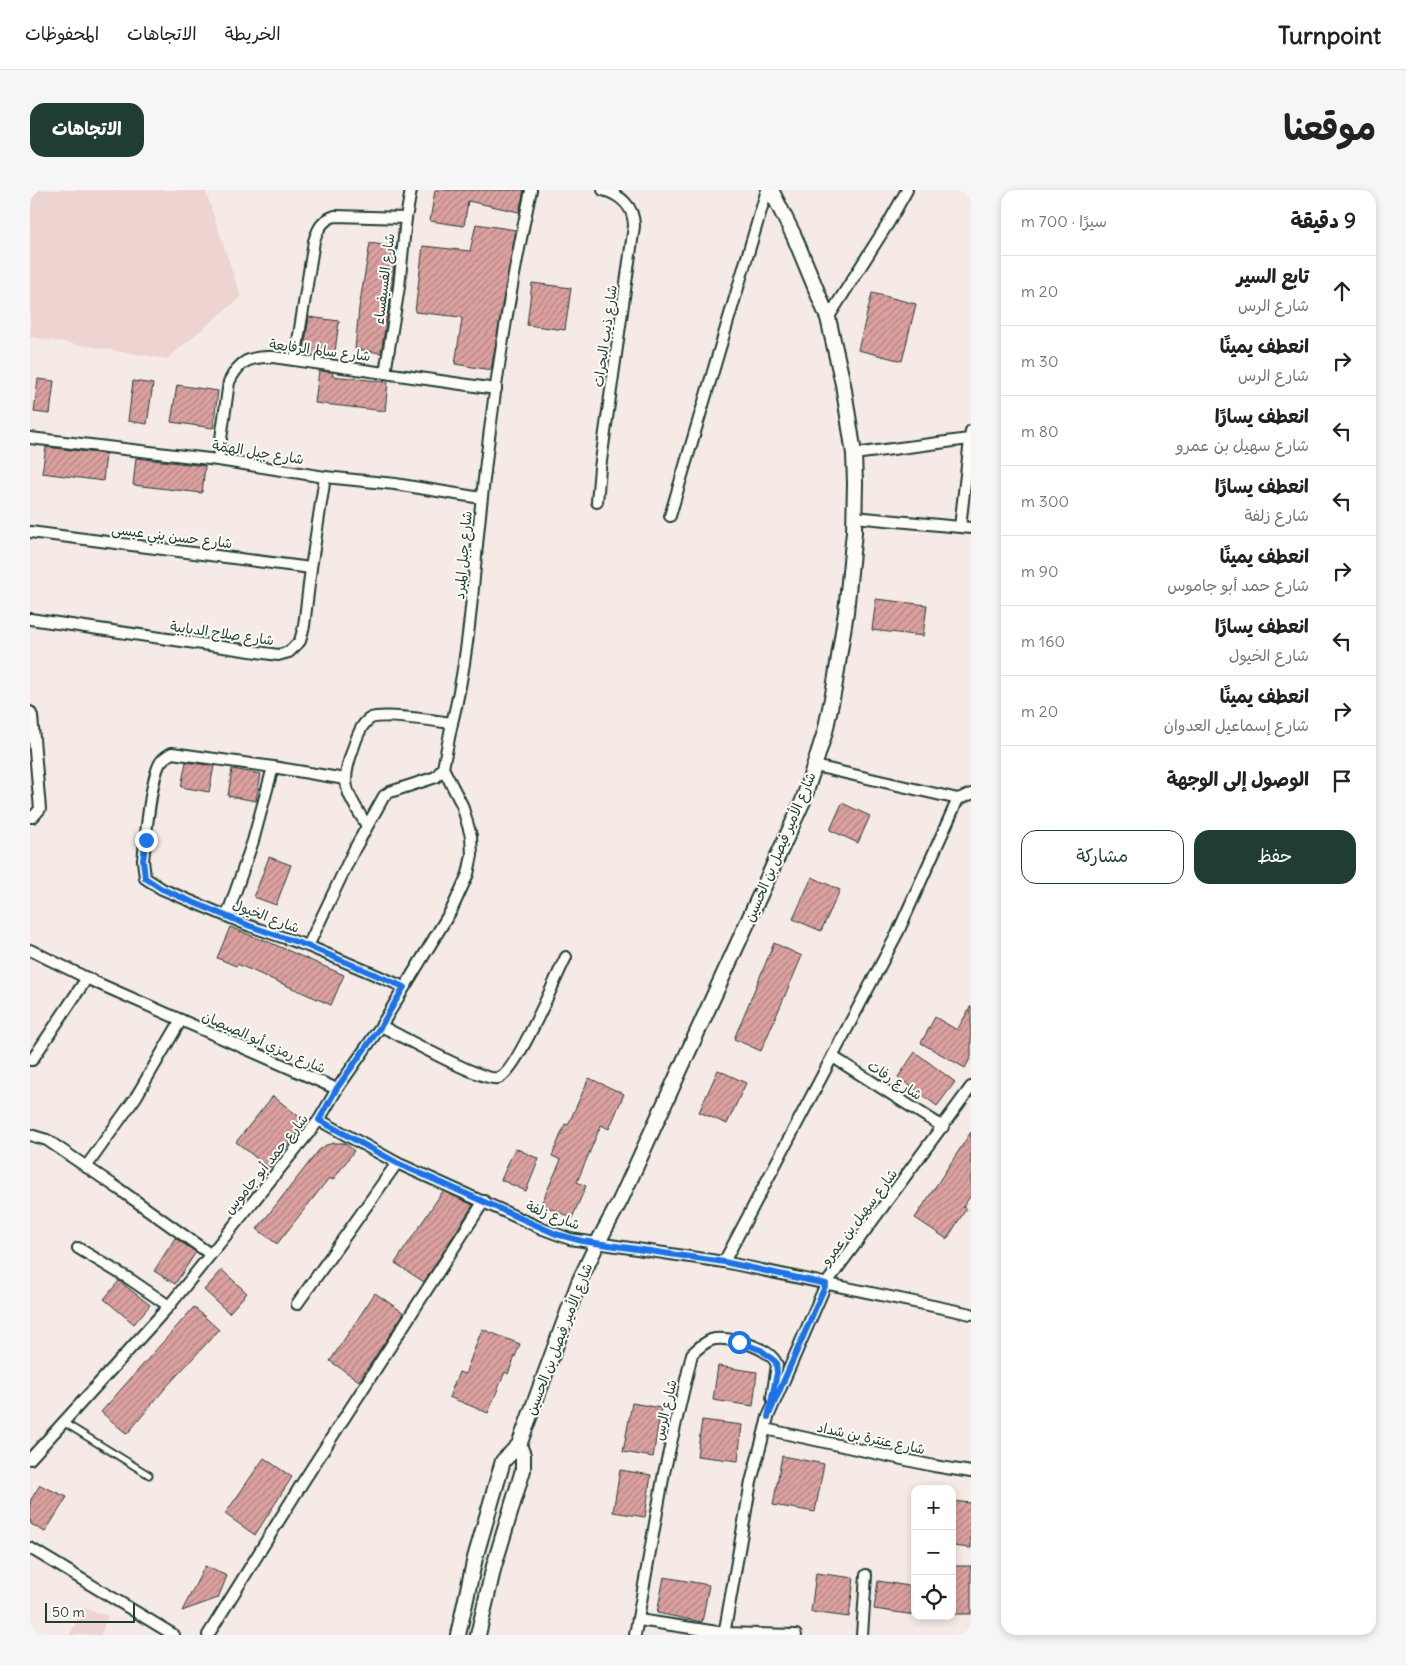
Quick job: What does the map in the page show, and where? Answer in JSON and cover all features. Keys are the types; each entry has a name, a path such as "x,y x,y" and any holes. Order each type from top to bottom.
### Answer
{"street":[{"name":"شارع الفسيفساء","path":"385,372 399,286 411,190"},
{"name":"شارع جبل المبرد","path":"443,768 462,681 475,584 482,498 496,389 531,190"},
{"name":"شارع ذيب البحرات","path":"597,502 600,468 634,226 634,219 627,204 618,196 603,190"},
{"path":"670,516 769,190"},
{"name":"شارع الأمير فيصل بن الحسين","path":"458,1635 475,1558 503,1461 519,1445 580,1282 597,1244 620,1201 784,845 803,801 825,732 838,665 850,585 854,516 854,454 843,384 828,318 794,236 769,190"},
{"path":"828,318 890,222 907,190"},
{"path":"295,360 314,242 321,224 330,217 335,216 406,218"},
{"name":"شارع سالم الرفايعة","path":"218,460 229,382 234,371 246,360 254,357 273,357 496,389"},
{"path":"854,454 970,435 960,527"},
{"name":"شارع جبل الهمّة","path":"30,438 218,460 482,498"},
{"name":"شارع صلاح الدبايبة","path":"30,619 278,654 289,652 300,641 304,626 311,568 326,477"},
{"path":"854,516 971,528"},
{"name":"شارع حسن بني عيسى","path":"30,532 311,568"},
{"path":"30,712 32,716 40,809 33,817 30,817"},
{"path":"367,826 349,795 345,779 348,763 359,731 366,721 379,716 452,723"},
{"name":"شارع الخيول","path":"273,767 184,754 172,753 166,756 160,764 153,788 143,860 143,872 147,880 162,889 227,916 308,946 404,987"},
{"path":"815,766 958,799 971,794"},
{"path":"227,916 253,841 273,767 345,779"},
{"path":"308,946 367,826 384,796 390,792 429,780 436,776 443,768"},
{"name":"شارع حمد أبو جاموس","path":"30,1459 169,1306 319,1120 337,1088 381,1026 452,909 468,874 472,855 471,836 462,805 443,768"},
{"path":"724,1262 898,932 958,799"},
{"name":"شارع رمزي أبو الصيصان","path":"30,950 87,978 337,1088"},
{"path":"381,1026 481,1076 498,1079 504,1076 526,1042 566,956"},
{"path":"30,1060 32,1060 87,978"},
{"name":"شارع رمزي أبو الصيصان","path":"86,1167 136,1097 181,1020"},
{"name":"شارع رفات","path":"833,1057 943,1127"},
{"name":"شارع سهيل بن عمرو","path":"724,1634 751,1482 768,1417 826,1284 971,1087"},
{"name":"شارع زلفة","path":"319,1120 397,1163 556,1234 597,1244 724,1262 971,1314"},
{"path":"30,1136 46,1140 210,1254"},
{"path":"297,1304 397,1163"},
{"path":"208,1635 306,1477 484,1201"},
{"path":"78,1248 169,1306"},
{"name":"شارع الرس","path":"635,1635 664,1473 688,1367 695,1352 702,1345 712,1340 727,1340 753,1346 772,1357 776,1362 777,1373 768,1417"},
{"name":"شارع عنترة بن شداد","path":"765,1429 934,1466 971,1472"},
{"name":"شارع الأمير فيصل بن الحسين","path":"478,1635 494,1566 523,1470 523,1455 519,1445"},
{"path":"30,1548 174,1635"},
{"path":"862,1635 866,1575"},
{"path":"639,1620 724,1634 796,1635"}],"lane":[{"path":"63,1422 148,1475"}],"shaded area":[{"path":"30,190 205,190 241,297 167,359 30,337"},
{"path":"84,1608 108,1616 102,1635 69,1635"}],"building":[{"path":"435,190 524,190 519,212 468,201 464,226 430,221"},
{"path":"476,224 516,230 491,370 455,364 461,317 415,312 423,246 470,251"},
{"path":"370,243 396,247 392,286 381,353 355,349 359,308"},
{"path":"532,283 571,288 565,330 527,325"},
{"path":"872,293 916,304 902,361 858,350"},
{"path":"309,317 339,321 334,359 303,354"},
{"path":"319,371 333,372 332,376 388,382 385,411 315,403"},
{"path":"38,379 54,381 50,414 34,412"},
{"path":"133,381 153,384 147,424 128,421"},
{"path":"177,385 218,391 213,428 171,422"},
{"path":"46,447 106,454 103,481 42,473"},
{"path":"136,458 205,466 202,493 133,485"},
{"path":"876,599 927,605 923,636 872,630"},
{"path":"186,762 214,766 209,792 181,787"},
{"path":"232,769 261,774 256,801 228,796"},
{"path":"842,803 870,816 858,843 830,830"},
{"path":"269,857 291,865 276,905 254,897"},
{"path":"812,877 840,890 821,931 793,919"},
{"path":"230,927 344,975 331,1005 237,964 236,966 217,958"},
{"path":"774,943 802,956 761,1051 734,1039"},
{"path":"971,1006 971,1057 965,1068 921,1043 935,1017 957,1030"},
{"path":"915,1052 955,1082 937,1106 898,1077"},
{"path":"718,1070 746,1083 727,1124 699,1112"},
{"path":"589,1078 624,1094 609,1129 601,1125 577,1182 586,1186 572,1218 541,1204 561,1160 552,1156 565,1124 568,1125"},
{"path":"273,1096 307,1123 269,1168 236,1142"},
{"path":"971,1132 971,1195 963,1207 966,1209 947,1239 915,1218"},
{"path":"345,1143 354,1151 333,1180 329,1178 277,1244 257,1229 319,1150 326,1145"},
{"path":"515,1148 539,1159 526,1191 501,1180"},
{"path":"443,1191 473,1205 424,1282 395,1263"},
{"path":"175,1238 196,1252 175,1284 154,1271"},
{"path":"222,1270 247,1293 229,1313 204,1290"},
{"path":"119,1281 150,1305 134,1324 104,1299"},
{"path":"375,1293 404,1313 359,1381 330,1361"},
{"path":"194,1307 219,1330 167,1386 127,1434 101,1412"},
{"path":"482,1329 520,1344 508,1374 505,1372 488,1413 449,1397 459,1372 465,1374"},
{"path":"718,1366 757,1372 753,1406 713,1400"},
{"path":"632,1403 661,1408 653,1457 623,1452"},
{"path":"702,1420 742,1425 738,1461 697,1456"},
{"path":"782,1456 824,1464 815,1512 773,1505"},
{"path":"264,1458 292,1477 255,1535 225,1514"},
{"path":"620,1470 651,1475 645,1517 613,1512"},
{"path":"40,1485 67,1497 45,1532 31,1524 30,1518 30,1501"},
{"path":"956,1501 971,1503 971,1548 956,1546"},
{"path":"205,1566 227,1576 218,1598 182,1611"},
{"path":"956,1566 971,1566 971,1614 956,1614"},
{"path":"816,1573 854,1578 849,1617 811,1612"},
{"path":"664,1577 709,1585 702,1622 657,1613"},
{"path":"878,1581 911,1586 911,1614 874,1609"}],"route":[{"path":"146,840 143,872 147,880 162,889 250,926 308,946 404,987 381,1026 337,1088 319,1120 397,1163 543,1229 570,1239 724,1262 826,1284 768,1417 777,1373 776,1362 761,1350 739,1342"}]}
